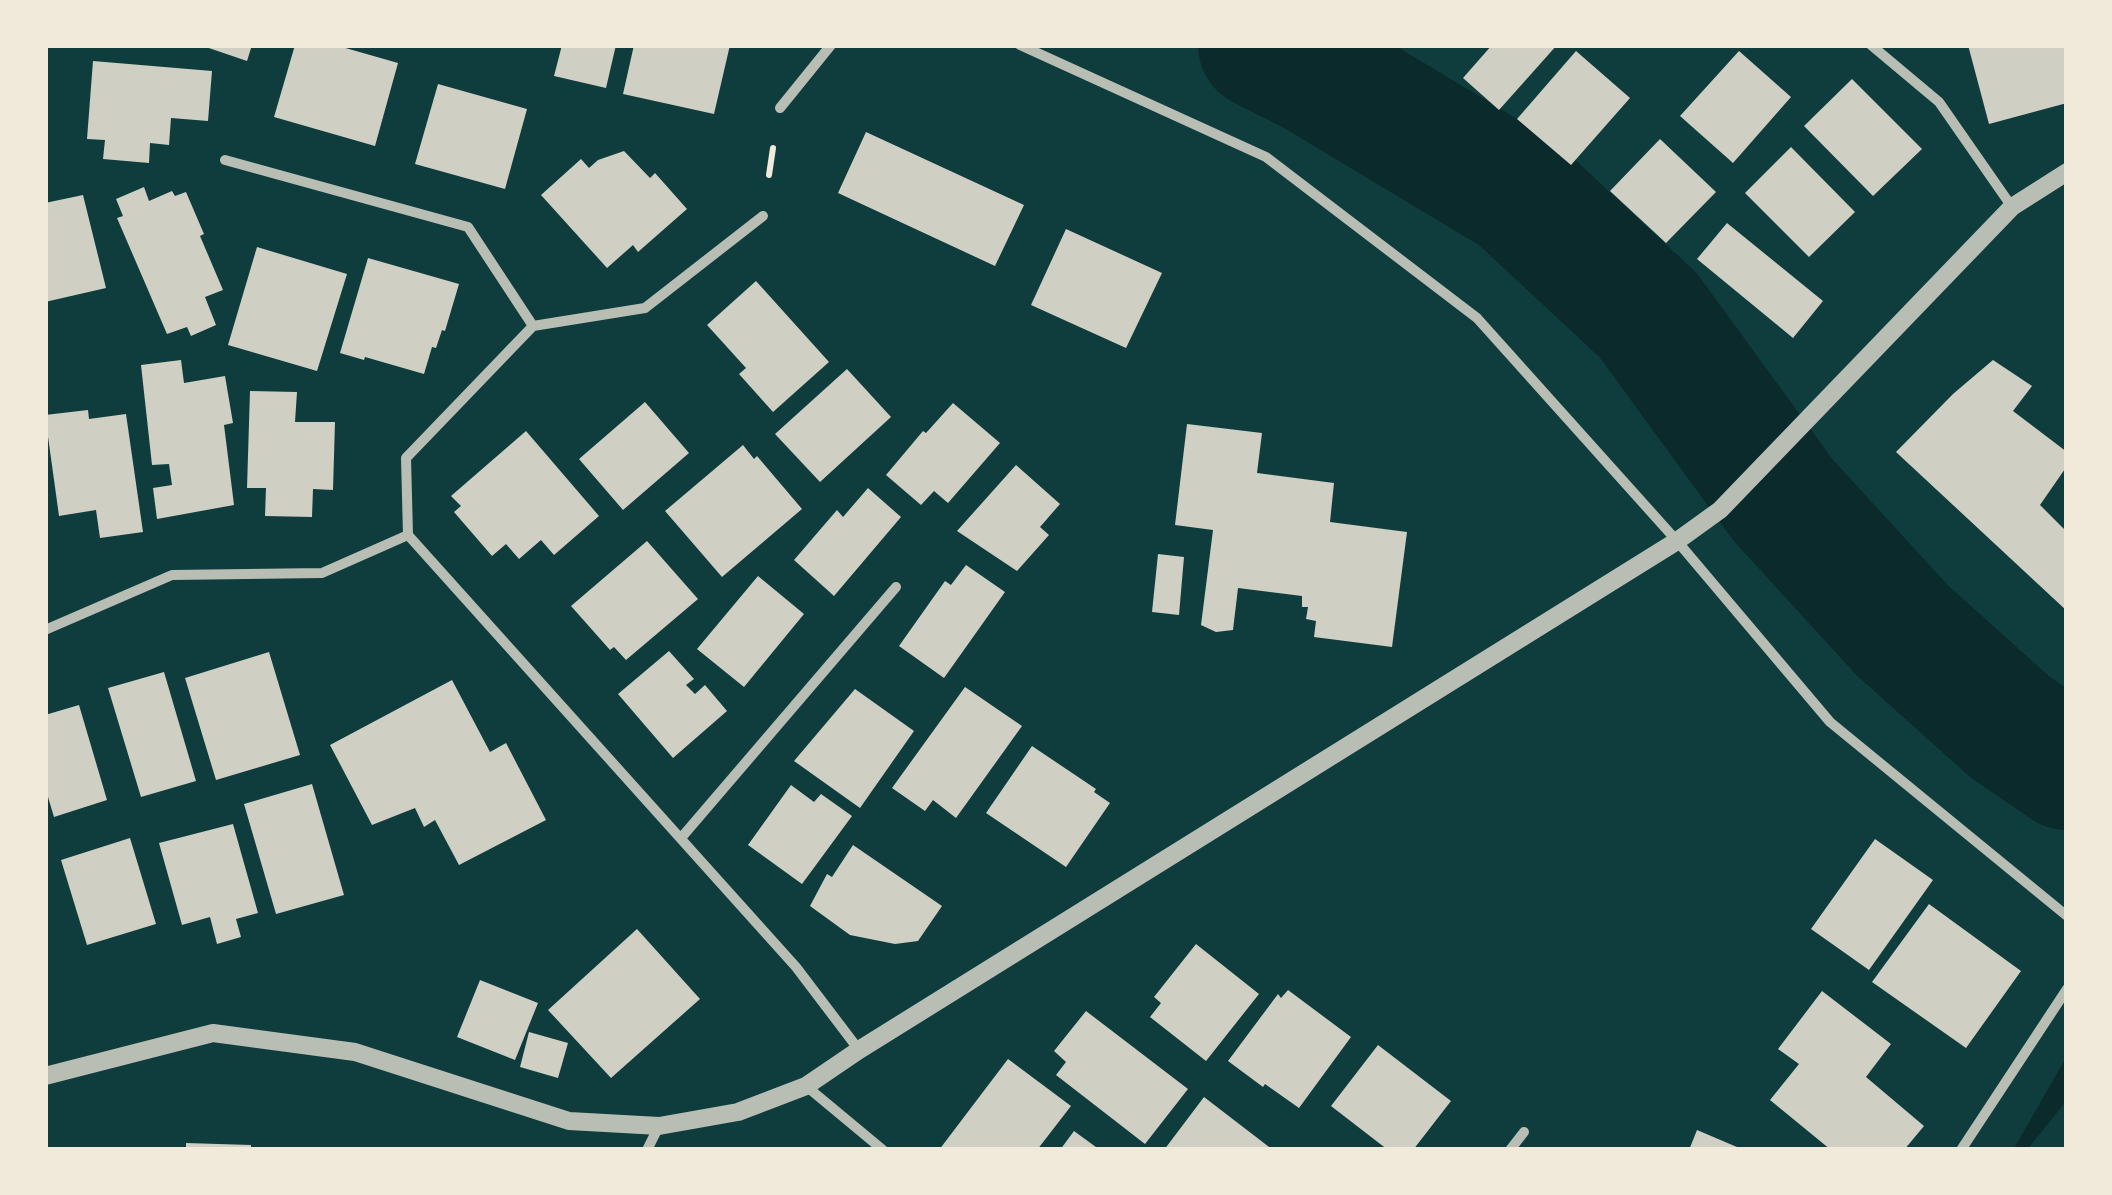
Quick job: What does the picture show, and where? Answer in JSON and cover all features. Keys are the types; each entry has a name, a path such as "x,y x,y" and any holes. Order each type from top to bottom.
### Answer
{"street":[{"path":"780,108 831,45"},
{"path":"1020,45 1266,157 1478,318 1830,722 2067,916"},
{"path":"1871,45 1939,102 2012,207"},
{"path":"225,160 468,227 533,326"},
{"path":"45,1076 213,1034 355,1052 569,1121 660,1126 738,1112 806,1086 1676,542 1720,510 2012,207 2067,172"},
{"path":"762,216 645,308 533,326 406,458 408,535 796,967 859,1050"},
{"path":"45,630 172,575 322,574 408,535"},
{"path":"681,838 896,587"},
{"path":"1962,1150 2067,989"},
{"path":"806,1086 883,1150"},
{"path":"646,1150 660,1126"},
{"path":"1510,1150 1524,1132"}],"path":[{"path":"762,216 780,108"}],"water":[{"path":"2067,1056 2067,1100 2027,1150 2013,1150"}],"building":[{"path":"200,45 252,45 247,61"},
{"path":"295,45 335,45 398,63 375,146 274,117"},
{"path":"562,45 616,45 606,88 554,76"},
{"path":"634,45 730,45 714,114 623,94"},
{"path":"1492,45 1557,45 1499,110 1463,78"},
{"path":"1968,45 2067,45 2067,103 1989,124"},
{"path":"1576,51 1630,98 1571,165 1517,119"},
{"path":"1739,51 1791,97 1733,163 1680,116"},
{"path":"93,61 212,71 208,121 171,118 169,145 150,143 149,163 103,159 105,140 87,139"},
{"path":"1852,79 1922,149 1873,196 1804,126"},
{"path":"438,84 527,109 505,189 415,164"},
{"path":"866,132 1024,205 995,266 838,193"},
{"path":"1660,139 1716,192 1666,243 1610,191"},
{"path":"1791,147 1855,212 1809,257 1745,193"},
{"path":"624,151 650,178 655,173 687,209 638,252 633,245 607,268 541,195 581,159 589,168 598,160"},
{"path":"144,187 149,201 172,191 175,196 186,192 223,290 205,297 216,325 191,336 187,327 167,334 117,218 123,216 116,199"},
{"path":"83,195 106,288 45,302 45,203"},
{"path":"1727,223 1823,301 1793,338 1697,259"},
{"path":"1066,229 1162,273 1126,348 1031,305"},
{"path":"257,247 347,274 317,371 228,345"},
{"path":"368,258 459,284 445,331 442,330 436,348 432,347 424,374 340,353"},
{"path":"756,281 829,362 773,412 739,374 746,368 707,325"},
{"path":"181,360 184,383 225,376 233,423 224,425 234,505 157,519 153,488 172,485 169,464 152,465 141,365"},
{"path":"1993,360 2032,386 2013,411 2067,452 2067,466 2040,505 2067,532 2067,611 1896,452"},
{"path":"847,369 891,417 820,482 775,434"},
{"path":"250,391 297,392 295,422 335,422 333,490 313,489 312,517 265,516 266,488 247,488"},
{"path":"645,402 689,453 623,510 579,459"},
{"path":"953,403 1000,443 948,503 934,491 921,505 886,475"},
{"path":"88,410 89,419 126,414 143,532 100,538 96,510 59,516 45,415"},
{"path":"1187,424 1262,433 1257,473 1334,483 1330,522 1407,532 1392,647 1314,637 1316,621 1306,619 1308,607 1302,607 1302,596 1238,588 1233,630 1216,632 1201,625 1213,530 1175,525"},
{"path":"526,431 599,516 554,555 541,540 519,559 506,544 492,556 454,512 461,506 451,496"},
{"path":"743,445 802,509 722,577 665,511"},
{"path":"1016,465 1060,504 1040,527 1049,535 1017,571 957,531"},
{"path":"868,488 901,517 834,596 794,560 837,510 843,517"},
{"path":"647,541 698,599 626,660 614,647 610,650 571,606"},
{"path":"1158,554 1184,557 1179,615 1152,612"},
{"path":"966,565 1005,592 944,678 899,646 945,581 951,585"},
{"path":"758,576 804,614 744,687 697,649"},
{"path":"669,651 694,679 686,685 695,694 705,685 727,711 673,758 618,694"},
{"path":"269,652 300,755 216,780 185,678"},
{"path":"164,672 196,781 141,797 108,688"},
{"path":"452,680 490,752 506,743 546,820 459,865 435,820 424,827 415,808 372,825 330,745"},
{"path":"965,687 1022,726 956,818 933,800 925,811 892,788"},
{"path":"855,689 914,731 860,808 794,761"},
{"path":"79,705 107,800 54,817 45,787 45,715"},
{"path":"1032,746 1096,789 1094,792 1110,803 1066,867 986,813"},
{"path":"312,784 344,895 276,914 244,804"},
{"path":"791,785 814,802 821,794 852,816 802,884 748,845"},
{"path":"233,824 258,913 236,919 241,937 217,944 210,917 182,925 159,843"},
{"path":"130,838 156,924 87,945 61,860"},
{"path":"1875,839 1933,880 1869,970 1811,929"},
{"path":"853,845 942,906 918,941 895,944 850,935 810,906 827,874 832,877"},
{"path":"1929,904 2021,971 1966,1048 1872,982"},
{"path":"637,929 700,999 611,1078 548,1010"},
{"path":"1196,944 1259,994 1206,1061 1150,1017 1161,1003 1154,997"},
{"path":"480,980 538,1003 515,1060 457,1037"},
{"path":"1288,990 1351,1037 1299,1108 1228,1061 1278,994 1281,998"},
{"path":"1822,991 1891,1044 1866,1077 1924,1126 1904,1150 1831,1150 1770,1100 1799,1064 1778,1049"},
{"path":"1086,1011 1188,1089 1145,1144 1056,1075 1066,1062 1054,1051"},
{"path":"529,1032 568,1043 558,1078 520,1067"},
{"path":"1378,1045 1451,1101 1413,1150 1388,1150 1331,1106"},
{"path":"1008,1059 1071,1106 1037,1150 939,1150"},
{"path":"1204,1097 1273,1150 1164,1150"},
{"path":"1697,1130 1744,1150 1689,1150"},
{"path":"1074,1131 1100,1150 1060,1150"},
{"path":"186,1143 251,1145 251,1150 186,1150"}],"waterway":[{"path":"1262,45 1315,72 1518,194 1648,315 1783,500 1902,630 2010,727 2067,766"}]}
